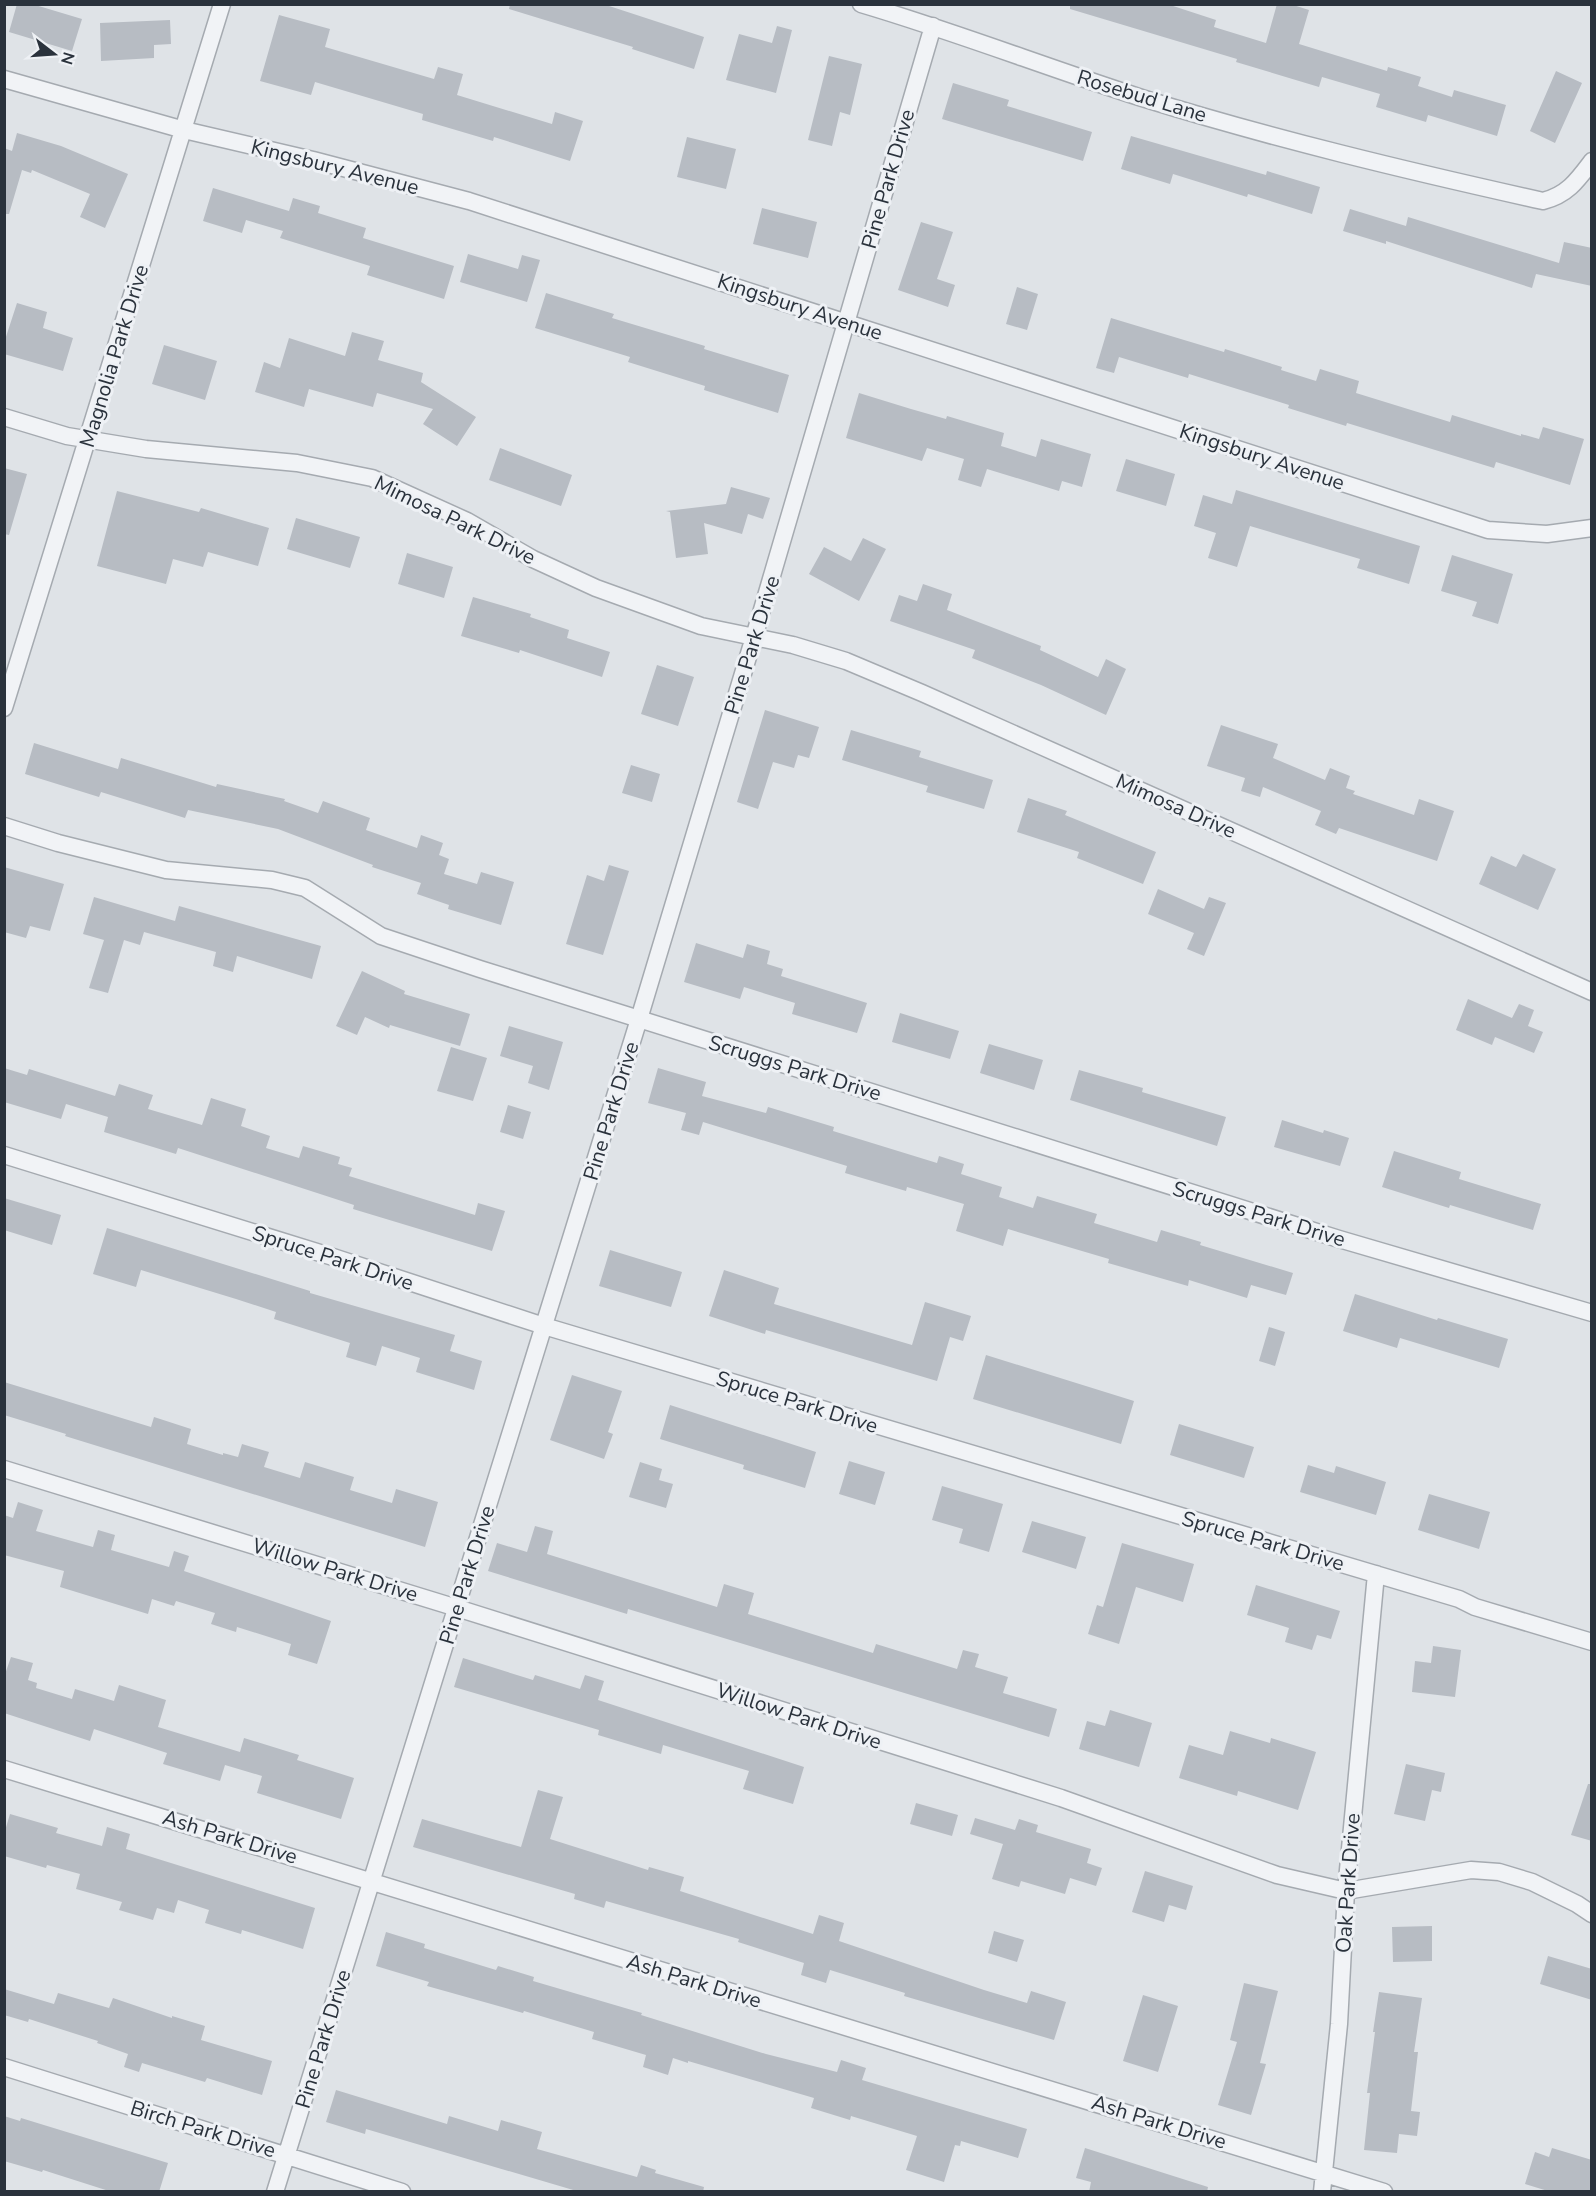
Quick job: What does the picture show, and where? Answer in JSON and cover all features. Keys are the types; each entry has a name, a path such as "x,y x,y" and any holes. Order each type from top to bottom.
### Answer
{"street":[{"name":"Magnolia Park Drive","path":"4,708 222,4"},
{"name":"Rosebud Lane","path":"861,4 933,26 1142,98 1341,154 1543,201 1558,197 1577,181 1592,161"},
{"name":"Pine Park Drive","path":"275,2192 639,1019 754,637 933,26"},
{"name":"Kingsbury Avenue","path":"4,79 184,129 469,201 1488,530 1547,534 1592,528"},
{"name":"Mimosa Park Drive","path":"4,417 67,436 146,449 297,463 372,478 467,521 533,559 596,588 701,626 754,637"},
{"name":"Mimosa Drive","path":"754,637 794,645 846,661 922,693 1592,992"},
{"name":"Scruggs Park Drive","path":"4,826 58,843 166,870 272,880 305,888 381,936 480,969 1328,1235 1592,1313"},
{"name":"Spruce Park Drive","path":"4,1155 333,1257 544,1326 1459,1599 1475,1608 1592,1642"},
{"name":"Willow Park Drive","path":"4,1469 457,1608 1061,1798 1277,1875 1346,1891 1471,1870 1499,1872 1532,1882 1592,1914"},
{"name":"Oak Park Drive","path":"1322,2192 1339,2024 1346,1891 1376,1574"},
{"name":"Ash Park Drive","path":"4,1769 1384,2192"},
{"name":"Birch Park Drive","path":"4,2067 402,2192"}],"building":[{"path":"17,4 32,4 82,19 72,51 9,32"},
{"path":"510,4 603,4 704,37 694,69 632,49 633,47 509,9"},
{"path":"1070,4 1167,4 1216,20 1214,27 1266,43 1277,4 1290,4 1309,10 1299,44 1387,71 1388,67 1421,77 1418,86 1452,97 1454,90 1506,105 1497,136 1428,115 1426,122 1376,107 1380,94 1322,77 1319,87 1236,62 1237,59 1070,9"},
{"path":"279,15 330,29 325,47 434,79 438,67 463,74 457,95 552,124 555,112 583,121 570,161 494,137 493,141 422,120 423,114 315,82 311,95 260,81"},
{"path":"170,20 171,44 154,45 154,58 101,61 100,23"},
{"path":"777,26 792,30 776,93 726,80 739,34 772,43"},
{"path":"829,56 862,64 850,115 840,112 832,146 808,140"},
{"path":"1556,71 1582,83 1555,143 1530,131"},
{"path":"953,83 1009,100 1007,106 1092,132 1083,161 942,119"},
{"path":"17,133 61,146 128,174 105,228 80,217 90,194 32,170 31,173 22,170 9,214 4,214 4,148 12,151"},
{"path":"1131,136 1266,175 1267,171 1320,187 1312,214 1173,174 1170,184 1121,169"},
{"path":"687,137 736,149 726,189 677,177"},
{"path":"213,188 289,211 293,198 320,206 318,213 366,228 363,238 454,266 444,299 367,275 370,266 280,238 283,231 246,220 242,233 203,221"},
{"path":"762,208 817,222 808,258 753,244"},
{"path":"1350,209 1406,226 1408,217 1559,263 1564,242 1592,248 1592,286 1536,274 1532,288 1386,241 1386,244 1343,231"},
{"path":"921,222 953,232 937,279 955,285 948,307 898,290"},
{"path":"468,254 518,269 522,255 540,260 527,302 460,282"},
{"path":"1017,287 1038,294 1027,330 1006,324"},
{"path":"546,293 614,314 612,318 705,346 704,349 789,375 778,413 704,390 705,386 628,362 630,357 535,328"},
{"path":"17,303 47,312 43,328 73,338 63,371 4,354 4,343"},
{"path":"1111,318 1224,352 1225,349 1282,367 1281,370 1316,381 1320,369 1359,381 1356,393 1450,422 1452,415 1521,436 1521,434 1539,439 1543,427 1584,439 1570,485 1496,462 1494,468 1347,423 1346,426 1288,408 1289,405 1189,374 1188,378 1119,357 1114,373 1096,368"},
{"path":"352,332 384,341 378,360 423,373 421,382 476,417 457,446 423,424 433,409 377,393 373,407 309,389 304,407 255,392 264,362 280,368 289,338 345,356"},
{"path":"164,345 217,361 205,400 152,384"},
{"path":"859,393 946,419 947,416 1004,433 1001,446 1036,457 1041,439 1091,454 1082,487 1062,481 1059,491 987,469 981,487 958,480 964,459 927,448 922,461 846,438"},
{"path":"500,448 572,475 561,506 489,480"},
{"path":"1126,459 1175,474 1166,506 1116,491"},
{"path":"4,468 27,474 9,535 4,534"},
{"path":"731,487 770,498 763,519 748,514 742,534 704,523 708,554 676,558 670,512 666,511 726,504"},
{"path":"1236,490 1420,546 1409,584 1357,568 1360,559 1250,526 1237,567 1208,558 1216,533 1194,526 1203,495 1232,504"},
{"path":"117,491 199,512 201,508 269,528 258,566 208,552 203,567 173,559 166,584 97,566"},
{"path":"296,518 360,537 350,568 287,549"},
{"path":"863,538 886,549 859,601 809,574 824,547 851,561"},
{"path":"407,553 453,567 444,598 398,584"},
{"path":"1452,555 1513,574 1498,624 1472,616 1477,602 1441,591"},
{"path":"923,584 952,594 947,610 1041,646 1040,650 1098,677 1106,659 1126,669 1106,715 1041,685 972,658 975,650 890,621 899,595 917,601"},
{"path":"473,597 531,614 530,617 569,630 567,638 610,652 602,677 520,650 519,653 461,636"},
{"path":"657,665 694,677 678,726 641,714"},
{"path":"765,710 819,727 809,758 798,755 794,768 773,762 758,809 737,802"},
{"path":"1221,725 1278,744 1273,758 1325,780 1330,768 1350,776 1346,788 1355,791 1353,794 1414,815 1419,799 1454,811 1437,861 1339,828 1336,834 1315,825 1321,811 1263,787 1260,797 1241,791 1245,778 1207,766"},
{"path":"851,730 921,751 919,757 993,780 984,809 926,792 928,786 842,760"},
{"path":"34,743 118,769 121,758 216,787 217,784 285,799 284,801 318,813 323,801 370,818 366,830 417,848 421,835 443,843 439,855 449,859 444,874 477,884 481,872 514,882 501,925 448,909 449,905 417,894 421,883 372,867 373,865 278,829 188,810 185,818 101,792 99,797 25,774"},
{"path":"631,765 660,774 652,802 622,793"},
{"path":"1028,798 1067,811 1065,815 1156,852 1143,884 1077,858 1079,852 1017,832"},
{"path":"1523,854 1556,869 1538,910 1479,884 1491,856 1516,867"},
{"path":"609,865 629,871 603,955 566,944 587,875 604,881"},
{"path":"4,867 64,884 50,931 30,926 26,938 4,932"},
{"path":"1158,889 1204,909 1209,897 1226,903 1204,956 1187,949 1194,933 1148,914"},
{"path":"94,897 175,921 179,906 321,946 312,979 237,956 233,972 213,966 216,952 144,932 140,945 124,940 108,993 89,988 104,940 83,934"},
{"path":"696,943 743,958 747,944 770,951 767,964 783,969 781,976 867,1003 857,1033 792,1014 795,1003 744,987 740,999 684,982"},
{"path":"362,971 405,991 404,994 470,1014 460,1046 390,1025 389,1028 365,1017 357,1035 336,1026"},
{"path":"1468,999 1512,1018 1519,1004 1534,1010 1528,1026 1543,1032 1534,1053 1495,1037 1492,1045 1456,1030"},
{"path":"900,1013 959,1031 950,1059 892,1042"},
{"path":"509,1026 563,1042 549,1090 528,1083 533,1066 500,1056"},
{"path":"989,1044 1043,1060 1034,1090 980,1073"},
{"path":"451,1047 487,1058 473,1101 437,1091"},
{"path":"4,1068 27,1075 29,1069 115,1096 119,1084 153,1095 148,1109 202,1125 211,1098 246,1109 241,1126 270,1136 266,1148 299,1158 303,1146 340,1157 338,1164 352,1168 349,1176 475,1215 478,1203 505,1211 492,1251 353,1209 354,1205 178,1148 176,1154 104,1132 108,1117 66,1104 61,1119 4,1102"},
{"path":"658,1068 706,1082 702,1096 766,1113 768,1107 834,1127 833,1131 937,1163 939,1156 964,1164 961,1174 1002,1187 999,1197 1033,1208 1037,1196 1097,1214 1094,1223 1157,1242 1161,1230 1201,1242 1200,1245 1293,1273 1286,1295 1251,1285 1247,1298 1189,1280 1188,1286 1108,1263 1109,1259 1008,1229 1003,1246 956,1231 964,1204 907,1187 906,1191 845,1173 847,1166 703,1122 699,1135 681,1130 686,1113 648,1103"},
{"path":"1079,1070 1143,1088 1142,1092 1226,1117 1217,1146 1070,1100"},
{"path":"508,1105 531,1112 523,1139 500,1132"},
{"path":"1282,1120 1323,1133 1324,1130 1349,1138 1340,1166 1274,1147"},
{"path":"1394,1151 1461,1172 1459,1179 1541,1204 1533,1230 1450,1205 1449,1208 1382,1187"},
{"path":"4,1198 61,1215 52,1245 4,1230"},
{"path":"107,1228 310,1291 310,1293 455,1335 450,1351 482,1361 474,1390 416,1372 420,1358 382,1346 376,1366 346,1357 350,1343 274,1319 276,1312 141,1270 136,1287 93,1274"},
{"path":"610,1250 682,1272 671,1307 599,1286"},
{"path":"724,1270 779,1288 774,1304 912,1345 925,1302 971,1316 963,1341 950,1337 937,1381 766,1330 765,1334 709,1316"},
{"path":"1355,1294 1437,1320 1438,1318 1508,1339 1499,1368 1400,1338 1397,1348 1343,1331"},
{"path":"1269,1327 1285,1332 1275,1366 1259,1361"},
{"path":"986,1355 1134,1401 1121,1444 973,1399"},
{"path":"572,1375 622,1391 608,1432 613,1434 604,1459 550,1440"},
{"path":"4,1382 151,1427 154,1417 191,1429 187,1444 223,1455 223,1453 238,1457 242,1444 269,1452 264,1467 300,1478 305,1462 354,1477 350,1490 392,1503 396,1489 438,1502 425,1547 4,1415"},
{"path":"670,1405 816,1452 805,1488 743,1469 744,1465 660,1439"},
{"path":"1179,1424 1254,1447 1244,1478 1170,1455"},
{"path":"849,1461 885,1472 875,1505 839,1494"},
{"path":"640,1462 662,1469 659,1480 673,1484 666,1508 629,1497"},
{"path":"1308,1465 1334,1473 1336,1466 1386,1482 1376,1515 1300,1492"},
{"path":"942,1486 1003,1504 989,1552 959,1543 963,1529 932,1520"},
{"path":"1429,1494 1490,1512 1479,1549 1418,1530"},
{"path":"18,1502 43,1510 36,1531 93,1547 98,1530 115,1535 111,1550 169,1567 174,1551 189,1556 184,1571 331,1621 317,1664 288,1655 291,1644 237,1627 236,1632 211,1624 215,1613 176,1601 174,1606 152,1599 148,1614 60,1587 64,1571 4,1555 4,1515 13,1518"},
{"path":"1032,1521 1086,1537 1076,1569 1022,1552"},
{"path":"535,1526 553,1531 547,1554 717,1607 724,1584 754,1593 748,1614 873,1653 876,1644 957,1669 963,1650 979,1654 975,1667 1008,1677 1003,1693 1057,1709 1049,1737 628,1609 627,1614 488,1571 497,1543 527,1552"},
{"path":"1122,1543 1194,1564 1183,1602 1136,1587 1119,1644 1088,1634 1097,1605 1103,1607"},
{"path":"1256,1585 1340,1611 1331,1639 1317,1635 1312,1650 1285,1642 1289,1628 1247,1615"},
{"path":"1433,1646 1461,1650 1455,1697 1412,1692 1415,1661 1431,1663"},
{"path":"11,1657 33,1663 28,1680 37,1683 36,1688 72,1699 75,1689 114,1701 119,1685 166,1700 158,1727 240,1752 244,1738 299,1755 297,1760 354,1778 341,1819 257,1793 262,1776 225,1765 220,1781 163,1764 167,1753 94,1729 90,1741 4,1713 4,1677"},
{"path":"463,1658 533,1680 535,1675 580,1689 585,1675 604,1681 598,1700 804,1767 793,1804 743,1789 749,1771 663,1745 661,1754 598,1735 599,1730 454,1687"},
{"path":"1110,1710 1152,1723 1139,1767 1079,1749 1087,1721 1105,1726"},
{"path":"1230,1731 1270,1743 1271,1738 1316,1752 1298,1810 1238,1791 1237,1796 1179,1778 1189,1745 1223,1755"},
{"path":"1406,1764 1445,1773 1441,1792 1432,1790 1425,1821 1394,1814"},
{"path":"1588,1784 1592,1784 1592,1841 1571,1835"},
{"path":"538,1790 563,1797 550,1839 648,1870 649,1867 684,1877 680,1891 813,1934 819,1915 844,1923 839,1941 984,1990 1027,2003 1031,1991 1066,2002 1054,2040 904,1996 905,1993 830,1970 826,1983 801,1975 804,1963 738,1942 739,1939 606,1901 604,1908 574,1899 575,1894 413,1847 422,1819 521,1847"},
{"path":"916,1803 958,1815 952,1836 910,1824"},
{"path":"10,1814 58,1828 56,1833 102,1846 107,1827 130,1834 126,1849 315,1908 303,1949 242,1930 241,1934 205,1923 209,1910 178,1900 174,1913 157,1908 153,1920 119,1910 122,1902 76,1889 80,1874 47,1865 46,1868 4,1856 4,1834"},
{"path":"975,1818 1015,1830 1019,1819 1038,1825 1036,1832 1091,1849 1087,1863 1102,1868 1096,1886 1070,1878 1065,1894 1021,1881 1019,1887 992,1879 1003,1844 970,1834"},
{"path":"1145,1871 1193,1886 1186,1910 1169,1905 1164,1922 1132,1912"},
{"path":"1432,1926 1432,1961 1393,1962 1392,1927"},
{"path":"994,1931 1024,1940 1017,1962 988,1953"},
{"path":"386,1932 425,1944 424,1948 496,1970 498,1966 534,1977 533,1981 642,2013 641,2015 766,2054 837,2072 841,2060 866,2068 862,2080 1027,2129 1018,2158 961,2141 960,2146 955,2145 944,2182 906,2170 917,2136 851,2116 850,2120 811,2108 814,2098 688,2061 688,2063 673,2058 668,2075 643,2067 646,2055 592,2039 594,2032 427,1986 429,1982 376,1966"},
{"path":"1548,1956 1592,1969 1592,2000 1540,1984"},
{"path":"1244,1983 1278,1991 1260,2063 1266,2064 1251,2115 1218,2105 1237,2042 1230,2040"},
{"path":"4,1989 54,2004 58,1993 109,2008 113,1998 172,2018 172,2016 205,2026 201,2040 272,2061 262,2095 207,2078 205,2082 142,2063 139,2072 124,2067 128,2054 97,2043 98,2041 29,2019 28,2022 4,2015"},
{"path":"1379,1992 1422,1998 1414,2052 1418,2052 1411,2111 1420,2112 1417,2136 1399,2134 1397,2153 1364,2150 1370,2093 1367,2093"},
{"path":"1143,1995 1178,2006 1158,2072 1123,2061"},
{"path":"336,2090 447,2124 449,2116 498,2131 501,2120 542,2132 537,2149 637,2177 641,2165 656,2170 655,2173 704,2187 703,2192 580,2192 366,2129 365,2134 326,2122"},
{"path":"4,2116 20,2121 21,2118 168,2163 159,2192 112,2192 43,2170 42,2172 4,2161"},
{"path":"1085,2148 1208,2187 1207,2192 1089,2192 1091,2182 1076,2178"},
{"path":"1552,2148 1592,2160 1592,2192 1551,2192 1525,2184 1535,2152 1549,2157"}]}
